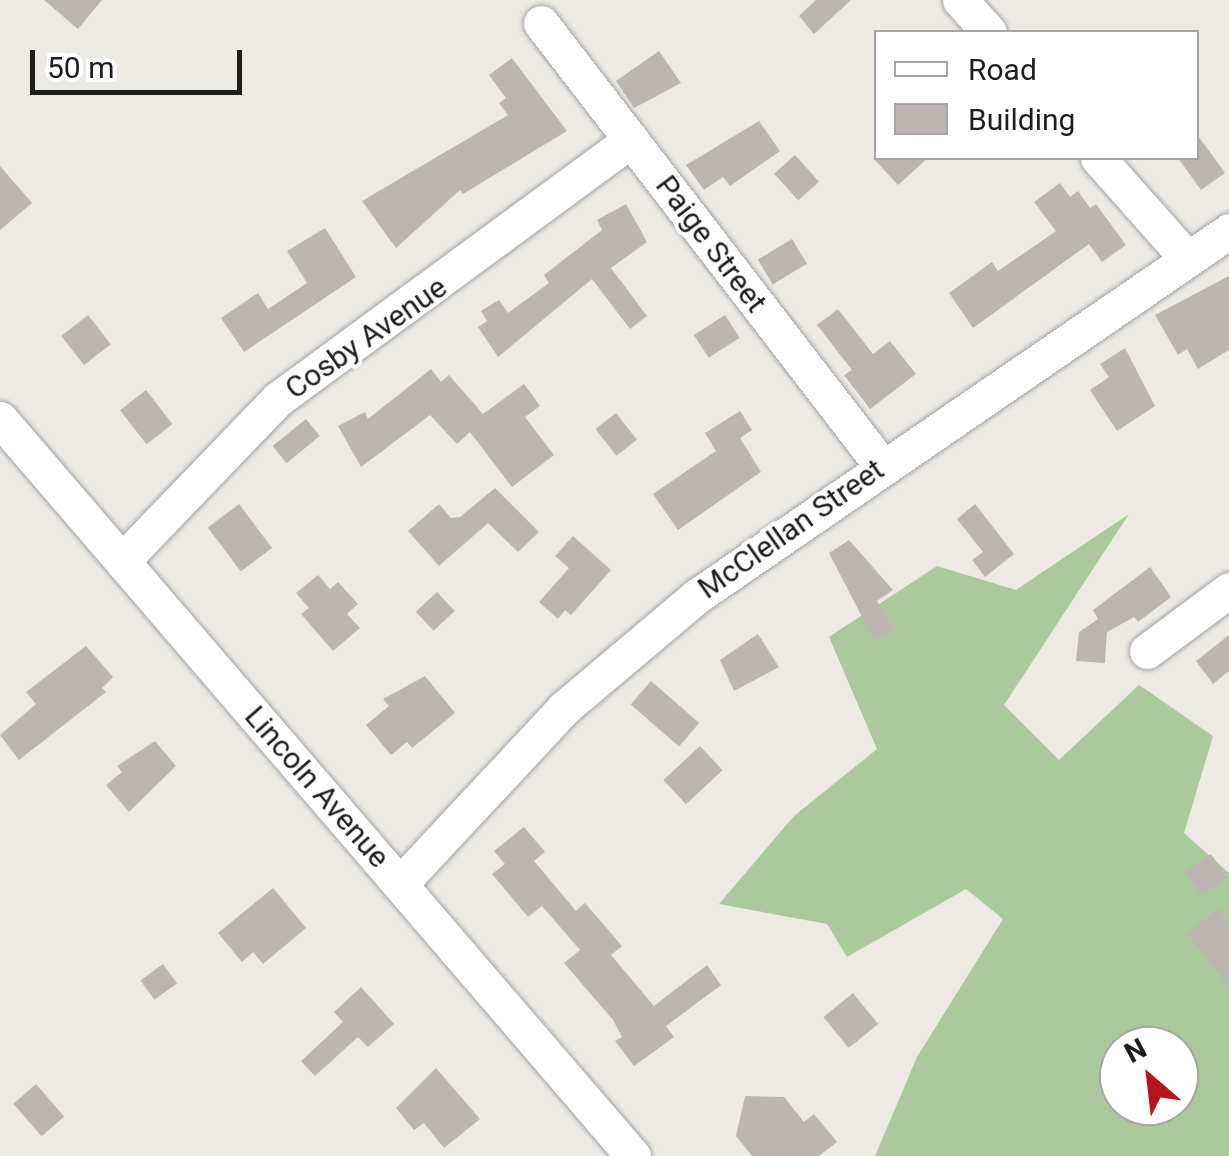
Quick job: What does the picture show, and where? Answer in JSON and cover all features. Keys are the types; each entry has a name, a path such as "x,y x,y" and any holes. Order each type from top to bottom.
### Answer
{"street":[{"path":"960,0 986,30"},
{"name":"Paige Street","path":"541,22 880,465"},
{"name":"Cosby Avenue","path":"122,562 278,399 631,140"},
{"path":"1100,160 1186,257"},
{"name":"McClellan Street","path":"400,883 564,708 744,560 1229,231"},
{"name":"Lincoln Avenue","path":"0,419 633,1156"},
{"path":"1147,651 1229,590"}],"green space":[{"path":"1129,514 1004,705 1059,760 1139,685 1213,736 1184,833 1229,873 1229,1156 875,1156 917,1057 1003,919 966,889 847,957 827,924 719,904 794,816 877,749 829,637 937,566 1016,590"}],"building":[{"path":"44,0 102,0 78,29"},
{"path":"816,0 851,0 814,34 799,16"},
{"path":"659,51 681,83 634,108 616,81"},
{"path":"512,58 567,131 463,194 460,190 396,248 362,201 508,115 499,103 506,98 489,75"},
{"path":"759,121 780,151 730,186 723,177 704,190 686,165"},
{"path":"1199,137 1225,173 1201,190 1179,160 1199,160"},
{"path":"795,155 819,182 798,200 774,174"},
{"path":"875,160 926,160 898,185"},
{"path":"0,166 32,203 0,230"},
{"path":"1060,183 1070,197 1078,191 1090,208 1096,204 1126,245 1102,262 1089,244 973,328 949,293 992,262 998,271 1056,231 1034,202"},
{"path":"626,204 647,242 611,268 647,316 630,329 592,279 498,357 478,327 487,321 481,311 499,300 508,313 549,283 544,275 602,230 597,220"},
{"path":"325,228 356,277 244,352 221,318 258,293 268,309 307,283 287,251"},
{"path":"792,239 807,264 773,284 758,260"},
{"path":"1229,276 1229,350 1198,369 1187,349 1178,355 1155,315"},
{"path":"838,309 873,354 890,341 916,374 870,409 844,375 852,370 817,325"},
{"path":"88,315 111,344 84,365 61,336"},
{"path":"725,315 740,338 709,358 694,335"},
{"path":"1125,348 1155,406 1117,431 1090,390 1109,377 1100,364"},
{"path":"431,369 441,382 449,375 483,414 524,384 540,406 525,417 554,455 512,487 470,432 457,444 430,415 361,467 338,426 365,412 368,419"},
{"path":"146,390 172,424 146,444 120,410"},
{"path":"740,411 752,430 740,438 761,472 678,530 653,494 716,451 705,433"},
{"path":"616,413 637,440 616,456 596,429"},
{"path":"306,419 320,436 286,463 273,446"},
{"path":"495,488 539,532 518,552 488,523 439,566 408,531 439,504 451,518 460,517"},
{"path":"239,504 272,548 241,571 208,527"},
{"path":"975,504 1014,554 985,577 972,560 983,552 957,519"},
{"path":"573,536 611,570 571,615 565,610 558,619 539,602 569,568 555,556"},
{"path":"849,540 893,590 877,601 893,630 874,640 829,553"},
{"path":"1150,567 1171,597 1138,622 1134,617 1107,632 1105,663 1076,661 1079,632 1098,619 1093,610"},
{"path":"318,575 330,589 338,582 358,604 347,614 360,628 333,651 301,614 309,608 296,593"},
{"path":"437,592 455,611 434,631 416,612"},
{"path":"758,634 779,667 734,691 720,660"},
{"path":"1229,635 1229,671 1213,684 1196,661"},
{"path":"86,646 113,677 102,688 106,692 19,760 0,735 36,704 26,692"},
{"path":"425,676 455,713 412,748 407,742 391,755 366,725 389,706 383,699"},
{"path":"651,681 699,723 679,746 631,704"},
{"path":"155,741 176,766 129,812 106,785 122,772 117,766"},
{"path":"700,746 723,770 686,804 663,780"},
{"path":"524,827 545,852 534,861 576,911 585,903 622,946 611,955 654,1006 707,965 721,985 666,1026 674,1037 634,1066 615,1041 622,1037 613,1020 564,963 580,950 542,906 528,917 492,874 505,864 494,851"},
{"path":"1211,854 1227,878 1202,895 1185,871"},
{"path":"273,888 306,928 263,964 253,952 242,962 218,933"},
{"path":"1218,909 1229,924 1229,987 1187,933"},
{"path":"163,964 177,983 154,1000 140,980"},
{"path":"361,987 394,1024 368,1047 358,1037 315,1076 301,1061 343,1022 334,1012"},
{"path":"853,993 878,1024 849,1048 823,1017"},
{"path":"436,1068 480,1119 444,1148 424,1123 414,1130 396,1108"},
{"path":"36,1084 64,1116 42,1136 13,1104"},
{"path":"745,1096 784,1097 804,1122 814,1114 837,1142 819,1156 752,1156 736,1136"}]}
